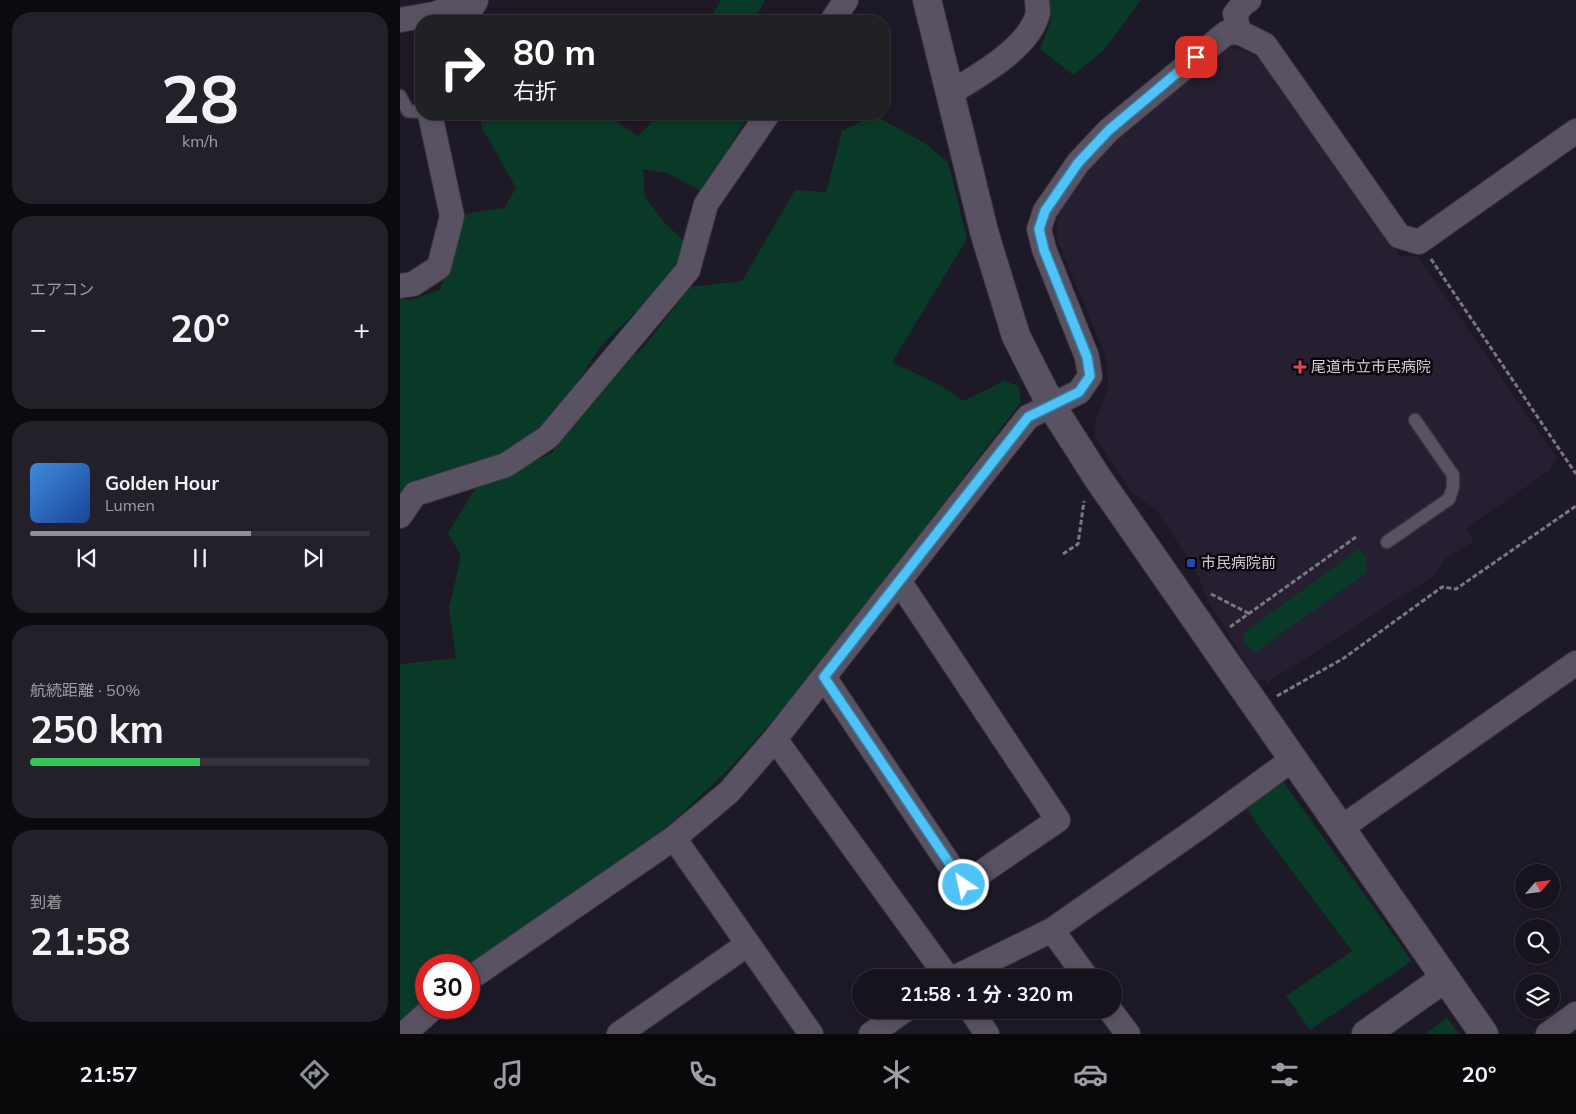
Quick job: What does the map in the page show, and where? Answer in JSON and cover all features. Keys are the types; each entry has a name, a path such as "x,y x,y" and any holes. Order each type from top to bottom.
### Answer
{"street":[{"path":"836,15 846,0"},
{"path":"927,0 985,235 1016,336 1051,405 1097,477 1484,1034"},
{"path":"950,93 1006,57 1029,31 1038,11 1037,0"},
{"path":"1239,32 1235,14 1248,0"},
{"path":"428,15 470,7"},
{"path":"400,20 415,17"},
{"path":"480,971 674,838 729,792 775,739 1028,417 1079,392 1090,376 1087,357 1044,250 1039,229 1045,211 1078,163 1109,130 1226,33 1239,32 1264,44 1399,236 1419,242 1576,131"},
{"path":"400,286 413,284 439,267 452,216 431,120"},
{"path":"400,516 415,494 506,465 548,437 688,270 706,204 764,120"},
{"path":"824,677 964,885 1058,820 899,581"},
{"path":"1341,828 1576,663"},
{"path":"775,739 941,969"},
{"path":"972,969 1052,930 1197,829 1293,759"},
{"path":"674,838 811,1034"},
{"path":"1052,930 1080,969"},
{"path":"619,1034 748,944"},
{"path":"1366,1034 1445,978"},
{"path":"1548,1034 1576,1014"},
{"path":"404,1034 421,1019"},
{"path":"871,1034 892,1019"},
{"path":"977,1019 988,1034"},
{"path":"1117,1019 1128,1034"}],"lane":[{"path":"400,96 408,110 415,111"},
{"path":"1387,542 1448,499 1453,487 1453,475 1414,420"}],"path":[{"path":"1419,242 1576,474"},
{"path":"1063,554 1078,544 1085,492"},
{"path":"1272,699 1344,658 1442,587 1456,589 1576,506"},
{"path":"1226,630 1356,538"},
{"path":"1211,594 1250,614"}],"shaded area":[{"name":"尾道市立市民病院","path":"1231,47 1249,53 1267,66 1400,256 1418,256 1557,458 1549,471 1466,528 1474,541 1445,559 1435,575 1267,683 1263,678 1258,682 1204,594 1197,572 1156,510 1131,492 1094,436 1096,419 1108,389 1105,355 1057,239 1056,231 1059,211 1064,202 1086,170 1117,136 1223,49"}],"green space":[{"path":"721,0 765,0 757,15 711,15"},
{"path":"1048,0 1141,0 1105,49 1073,75 1040,49 1051,20"},
{"path":"481,120 614,120 638,136 653,120 745,120 703,192 667,173 643,169 645,197 663,221 685,242 673,275 600,347 568,397 535,438 497,461 416,479 400,498 400,298 411,300 440,290 464,214 504,208 516,188 482,130"},
{"path":"864,120 883,120 923,142 948,162 967,239 892,362 943,387 963,401 1004,381 1019,386 1021,402 798,693 726,772 668,826 480,957 480,954 415,954 415,1010 400,1024 400,664 456,658 449,608 461,556 448,533 475,489 552,453 608,375 643,348 690,287 742,281 795,190 826,192 842,131"},
{"path":"1359,549 1366,558 1366,573 1256,652 1248,648 1243,641 1244,634 1249,629"},
{"path":"1282,780 1412,961 1310,1030 1286,996 1352,951 1262,831 1245,805"},
{"path":"1447,1018 1459,1034 1425,1034"}],"place":[{"name":"尾道市立市民病院","path":"1300,367"},
{"name":"市民病院前","path":"1191,563"}],"route":[{"path":"964,885 824,677 1028,417 1079,392 1090,376 1087,357 1044,250 1039,229 1045,211 1078,163 1109,130 1196,57"}]}
